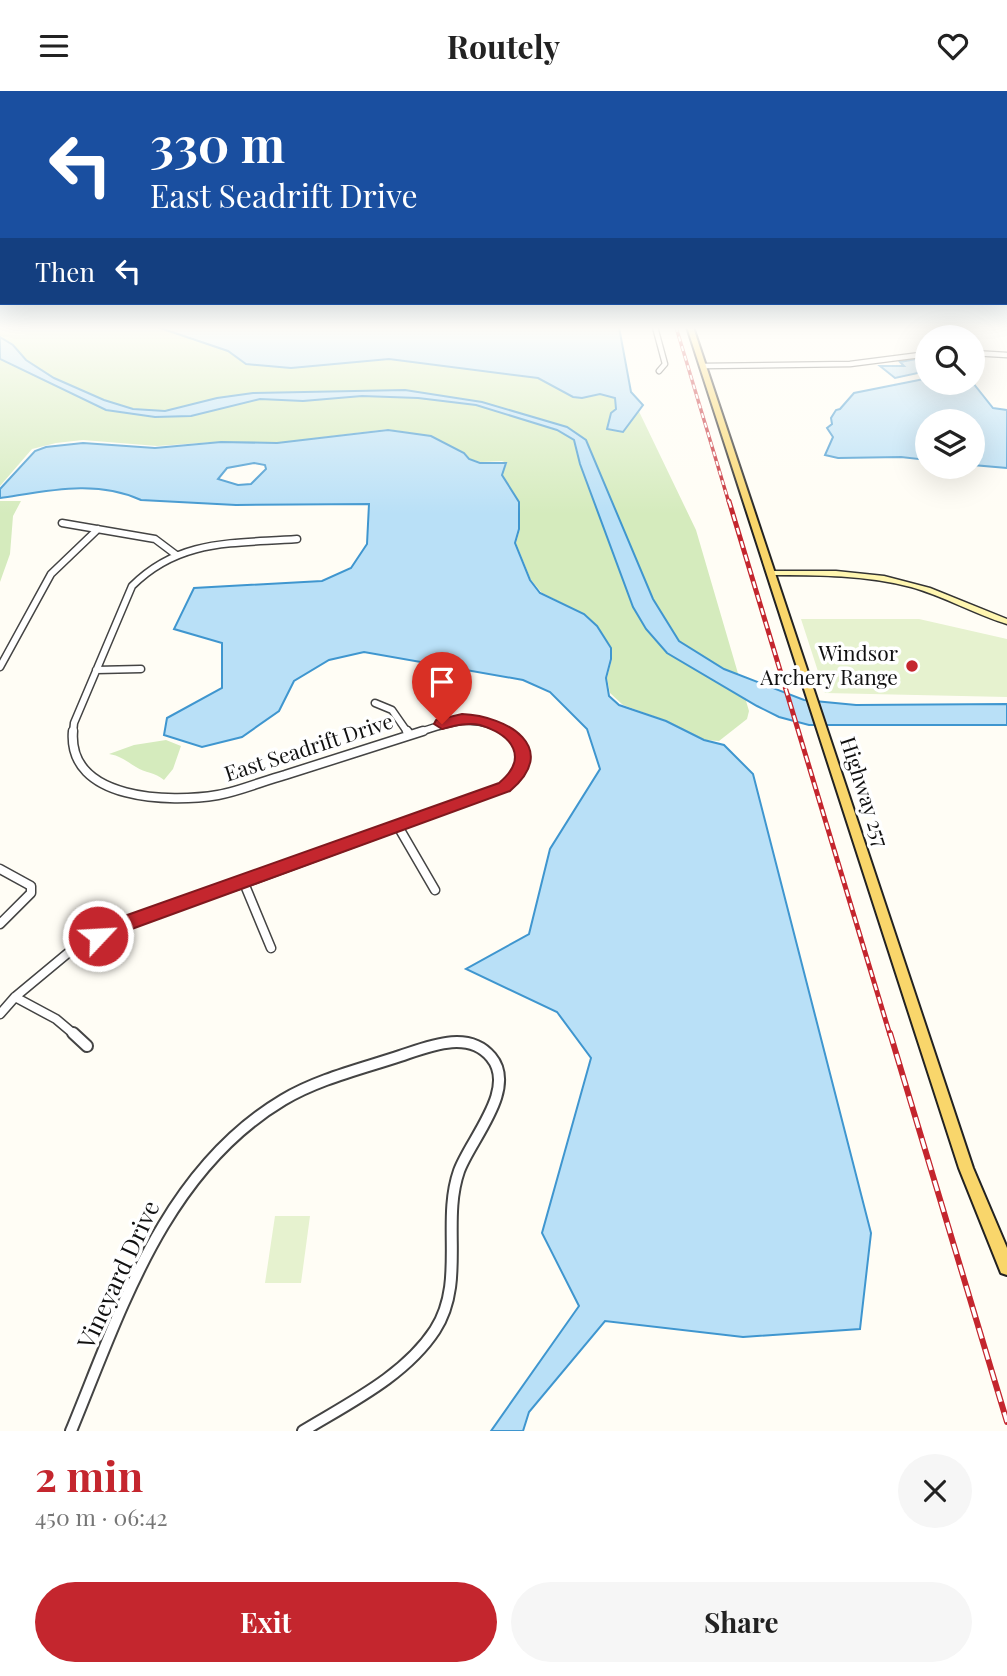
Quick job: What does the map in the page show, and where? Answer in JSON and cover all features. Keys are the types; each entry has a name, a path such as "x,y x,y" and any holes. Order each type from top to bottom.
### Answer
{"main road":[{"name":"Highway 257","path":"711,390 966,1168 1007,1267"}],"street":[{"path":"62,523 155,539 175,554 226,543 297,539"},
{"path":"0,667 51,574 99,529"},
{"name":"East Seadrift Drive","path":"0,1014 15,997 74,948 123,924 399,828 504,787 517,777 523,760 522,747 514,736 482,720 462,719 220,795 186,800 131,796 90,774 80,762 73,746 74,723 132,586 153,567 175,554"},
{"path":"771,573 848,574 890,579 920,587 1007,622"},
{"path":"96,670 141,669"},
{"path":"375,703 392,710 409,734"},
{"path":"399,828 435,890"},
{"path":"0,869 31,886 31,893 0,924"},
{"path":"244,883 271,948"},
{"path":"15,997 56,1019 87,1046"},
{"name":"Vineyard Drive","path":"71,1431 148,1252 186,1187 230,1139 283,1101 337,1076 450,1041 474,1045 492,1058 499,1077 497,1098 459,1171 454,1200 450,1290 437,1327 407,1364 372,1390 303,1431"}],"green space":[{"path":"0,390 603,390 633,399 696,530 749,711 747,719 719,741 705,740 667,721 623,705 610,693 607,678 612,659 611,648 597,625 584,614 542,593 531,580 516,543 520,529 519,502 502,475 507,463 469,459 465,453 431,436 387,429 277,443 214,442 157,446 83,440 56,443 32,449 0,486"},
{"path":"0,501 21,501 13,516 10,554 0,582"},
{"name":"Windsor Archery Range","path":"801,619 919,619 1007,639 1007,697 825,693"},
{"path":"166,740 181,746 173,769 164,780 109,754 134,745"},
{"path":"275,1216 310,1216 301,1283 265,1283"}],"water":[{"path":"63,390 80,390 133,409 165,411 217,398 253,393 405,390 482,402 567,427 586,440 653,599 679,641 724,669 804,700 856,705 1007,704 1007,725 809,725 779,717 757,706 667,653 646,629 633,607 580,464 574,440 557,430 476,405 418,398 362,396 303,401 260,399 191,416 155,417 106,410"},
{"path":"559,390 631,390 643,405 623,432 607,429 611,413 616,409 615,398 600,394 573,397"},
{"path":"871,390 915,390 915,395 983,395 993,408 1007,410 1007,468 985,466 985,409 915,409 915,459 838,458 825,455 833,437 827,428 832,424 831,418 836,410 854,393"},
{"path":"388,430 431,436 480,463 506,463 502,475 519,502 519,529 515,543 530,580 540,593 584,614 597,626 611,648 606,678 609,696 619,705 666,721 704,740 724,745 753,774 871,1233 860,1329 743,1337 605,1321 529,1412 523,1431 491,1431 579,1306 542,1233 591,1058 557,1012 466,969 529,934 550,849 600,769 587,729 550,692 523,680 364,652 329,660 294,681 279,711 242,737 202,747 164,735 167,718 222,688 222,643 174,629 194,588 322,581 351,568 367,544 369,504 236,505 141,500 89,488 0,498 0,489 35,451 46,447 83,443 155,448 221,442 277,443","holes":["254,463 265,465 266,469 251,484 238,485 218,479 227,468"]}],"railway":[{"path":"695,390 729,503"},
{"path":"729,501 890,1035"},
{"path":"890,1033 1007,1422"}],"place":[{"name":"Windsor Archery Range","path":"912,666"}],"route":[{"path":"98,936 123,924 399,828 504,787 517,777 523,760 522,747 514,736 499,726 482,720 462,719 442,724"}]}
